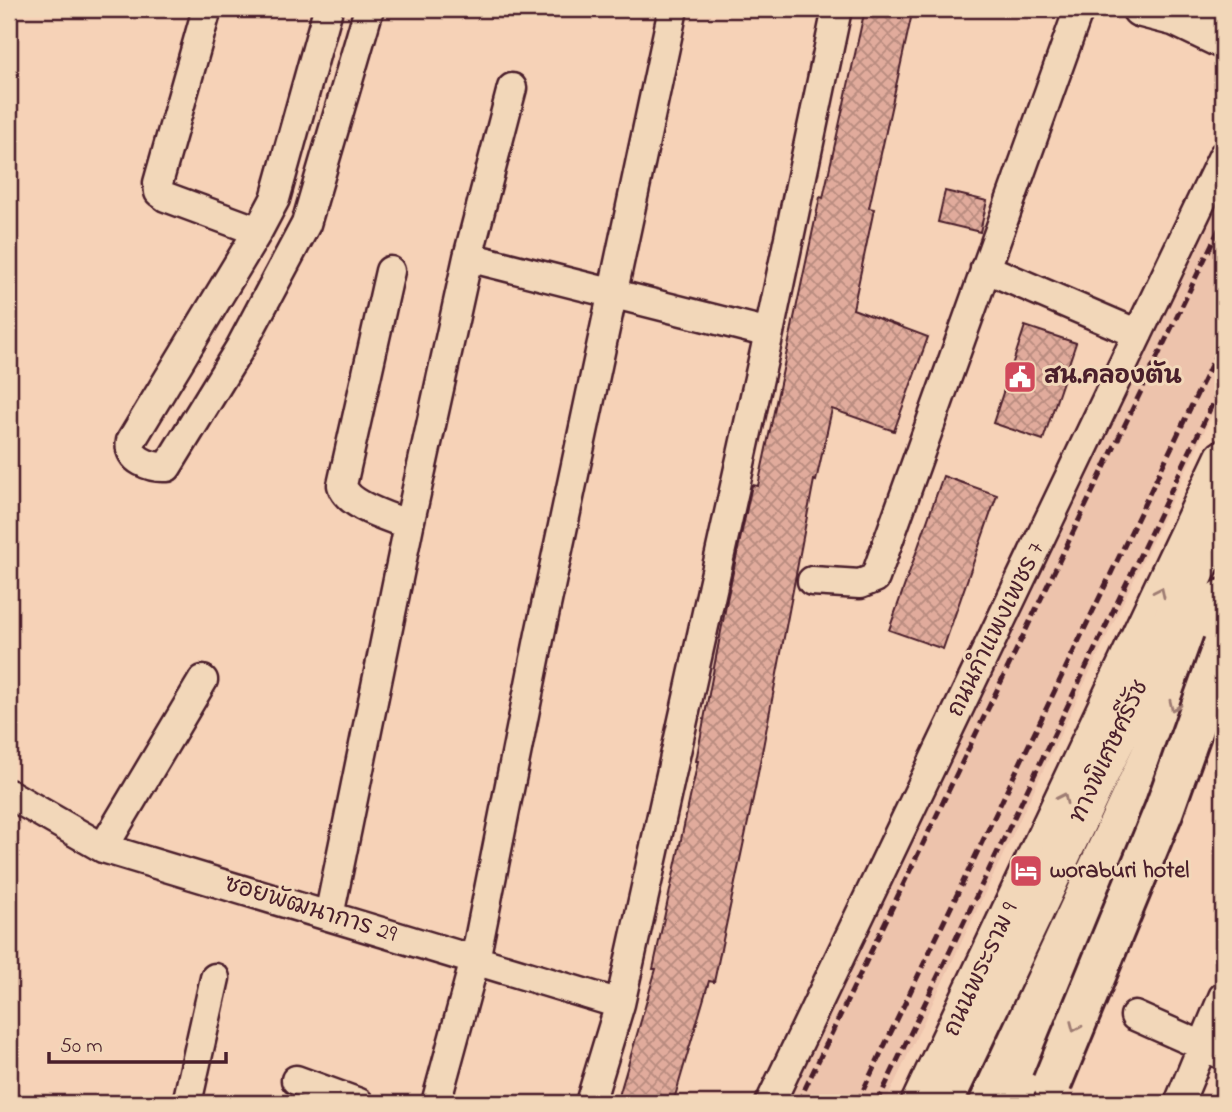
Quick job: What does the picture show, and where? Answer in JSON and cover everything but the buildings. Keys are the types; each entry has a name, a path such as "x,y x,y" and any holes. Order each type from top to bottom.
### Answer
{"highway":[{"name":"ทางพิเศษศรีรัช","path":"943,1103 1223,514"},
{"name":"ทางพิเศษศรีรัช","path":"989,1103 1223,599"},
{"path":"1043,1103 1164,810 1223,644"}],"main road":[{"path":"1140,9 1203,22 1223,12"},
{"path":"1175,18 1223,41"},
{"name":"ถนนพระราม 9","path":"919,1103 1223,457"},
{"path":"1010,1103 1223,680"}],"street":[{"path":"208,9 158,183 159,192 258,231"},
{"path":"328,9 275,198 258,231 131,441 129,448 134,457 156,468 167,467 240,348 306,224 369,9"},
{"path":"436,1103 475,960 540,634 673,9"},
{"path":"590,1103 620,1004 769,333 836,9"},
{"path":"812,581 860,584 874,578 1079,9"},
{"path":"328,916 468,257 512,88"},
{"name":"ถนนกำแพงเพชร 7","path":"770,1103 1223,156"},
{"path":"468,257 769,333"},
{"path":"985,268 1138,334"},
{"path":"390,271 342,485 344,494 356,503 409,525"},
{"path":"103,848 203,680"},
{"name":"ซอยพัฒนาการ 29","path":"9,794 103,848 620,1004"},
{"path":"187,1103 215,978"},
{"path":"1179,1103 1213,1051 1223,997"},
{"path":"1135,1016 1213,1051"},
{"path":"296,1080 359,1103"}],"shaded area":[{"path":"1223,150 1223,392 885,1103 765,1103"}],"railway":[{"path":"798,1103 1223,221"},
{"path":"857,1103 1223,340"},
{"path":"877,1103 1223,382"}],"place":[{"name":"สน.คลองตัน","path":"1020,377"},
{"name":"woraburi hotel","path":"1026,871"}]}
